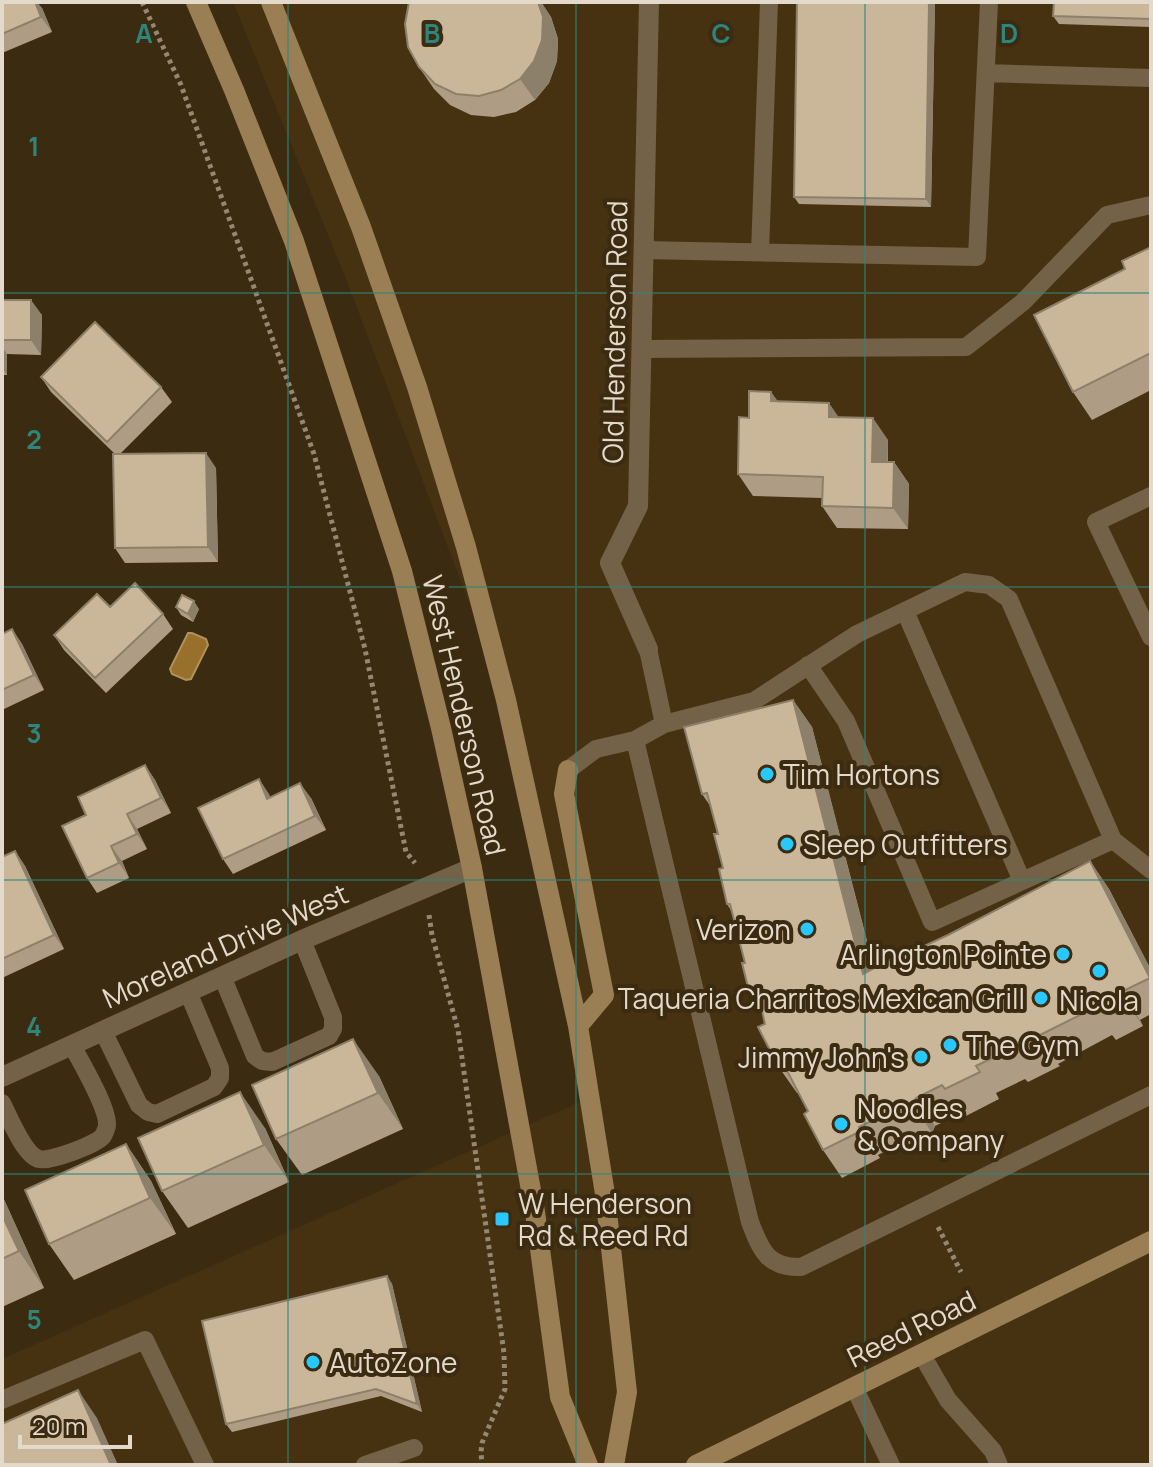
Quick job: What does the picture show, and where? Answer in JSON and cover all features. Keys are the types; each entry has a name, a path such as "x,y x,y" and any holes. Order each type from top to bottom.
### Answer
{"main road":[{"name":"West Henderson Road","path":"196,2 294,241 402,571 472,868 535,1212 560,1397 588,1465"},
{"name":"West Henderson Road","path":"271,2 361,227 417,387 466,547 506,700 578,1026 605,1194 627,1392 614,1465"},
{"path":"568,770 564,794 604,995 578,1026"},
{"name":"Reed Road","path":"696,1465 1151,1241"}],"street":[{"name":"Old Henderson Road","path":"648,649 610,563 638,506 649,2"},
{"name":"Moreland Drive West","path":"2,1077 302,940 472,868"}],"lane":[{"path":"760,252 769,2"},
{"path":"644,250 977,257 989,2"},
{"path":"986,73 1151,78"},
{"path":"642,349 966,347 1023,302 1107,215 1151,205"},
{"path":"1151,496 1096,522 1151,637"},
{"path":"568,770 596,749 635,740 664,724 754,701 857,634 965,582 989,585 1009,599 1113,840 1151,870"},
{"path":"905,611 1022,881"},
{"path":"648,649 664,724"},
{"path":"808,665 846,721 932,922 1113,840"},
{"path":"635,740 750,1222 758,1243 769,1258 783,1267 801,1267 1151,1095"},
{"path":"222,976 255,1056 272,1062 329,1036 333,1029 333,1017 302,940"},
{"path":"103,1031 139,1105 157,1114 214,1087 220,1078 220,1068 188,992"},
{"path":"2,1103 27,1151 38,1159 52,1159 97,1141 104,1135 107,1124 105,1111 72,1045"},
{"path":"2,1400 145,1340 205,1465"},
{"path":"922,1355 948,1400 993,1451 999,1465"},
{"path":"854,1387 891,1465"},
{"path":"365,1465 414,1448"}],"path":[{"path":"142,2 181,85 314,454 365,649 406,852 414,860 425,887 432,935 458,1030 504,1353 505,1389 482,1443 482,1465"},
{"path":"928,1205 961,1272"}],"shaded area":[{"path":"233,2 1151,2 1151,1465 2,1465 2,1359 580,1102 578,1026 506,700 348,284"},
{"path":"188,633 206,639 208,645 191,679 186,680 172,674 170,669"}],"building":[{"path":"2,2 35,2 41,17 2,34"},
{"path":"409,2 538,2 543,17 542,40 534,61 520,79 501,90 479,96 456,94 435,84 419,67 408,47 405,24"},
{"path":"797,2 929,2 926,199 794,197"},
{"path":"1054,2 1151,2 1151,19 1053,16"},
{"path":"1151,247 1151,353 1073,392 1034,315 1125,269 1122,261"},
{"path":"2,300 31,300 31,340 2,340"},
{"path":"95,322 161,387 107,442 41,377"},
{"path":"749,391 771,392 771,401 829,403 829,417 873,418 872,462 894,462 893,508 822,506 823,477 738,474 739,417 749,418"},
{"path":"206,453 208,547 115,548 113,454"},
{"path":"135,583 163,614 95,678 54,635 97,594 110,607"},
{"path":"182,595 194,601 188,614 176,607"},
{"path":"12,629 34,675 2,690 2,634"},
{"name":"Arlington Pointe","path":"793,700 863,974 916,946 918,949 948,935 1090,861 1150,978 1121,992 1124,999 1097,1013 1094,1008 1008,1055 1006,1051 976,1066 980,1072 945,1089 942,1085 916,1098 913,1105 859,1127 861,1131 823,1150 804,1114 808,1111 783,1063 778,1066 758,1027 765,1024 758,993 750,995 742,963 745,963 719,869 723,868 714,834 718,834 707,793 702,794 684,727"},
{"path":"145,765 161,798 127,814 137,834 111,846 119,863 87,878 62,826 86,815 78,797"},
{"path":"259,779 267,799 300,783 315,816 223,859 198,808"},
{"path":"15,851 54,935 2,959 2,857"},
{"path":"353,1039 378,1093 276,1139 252,1085"},
{"path":"240,1092 264,1145 162,1191 138,1138"},
{"path":"126,1144 150,1198 49,1244 25,1190"},
{"path":"2,1215 19,1251 2,1259"},
{"name":"AutoZone","path":"387,1276 417,1404 376,1389 226,1424 202,1321"},
{"path":"78,1390 111,1465 2,1465 2,1424"}],"place":[{"name":"Tim Hortons","path":"767,774"},
{"name":"Sleep Outfitters","path":"787,844"},
{"name":"Verizon","path":"807,929"},
{"name":"Arlington Pointe","path":"1063,954"},
{"name":"Nicola","path":"1099,971"},
{"name":"Taqueria Charritos Mexican Grill","path":"1041,998"},
{"name":"The Gym","path":"950,1045"},
{"name":"Jimmy John's","path":"921,1057"},
{"name":"Noodles & Company","path":"841,1124"},
{"name":"W Henderson Rd & Reed Rd","path":"502,1219"},
{"name":"AutoZone","path":"313,1362"}]}
